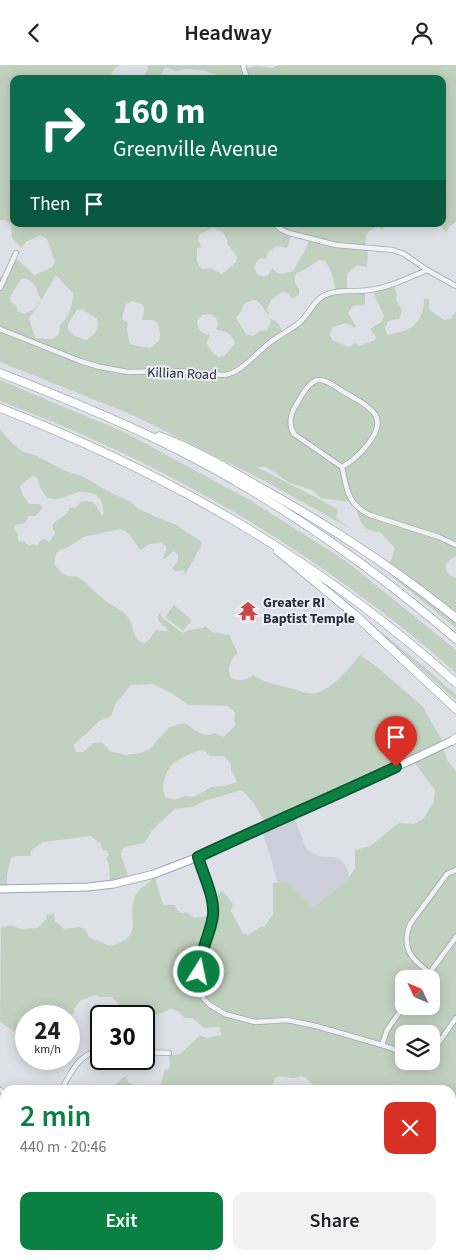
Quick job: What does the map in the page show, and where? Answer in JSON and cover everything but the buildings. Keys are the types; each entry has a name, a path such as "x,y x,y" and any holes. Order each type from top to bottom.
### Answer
{"highway":[{"path":"0,373 127,425 179,444 230,470 296,507 383,563 456,618"},
{"path":"0,408 72,437 123,461 190,494 262,536 362,605 406,639 456,683"},
{"path":"127,425 210,467 292,516 390,585 456,639"},
{"path":"262,536 354,614 456,707"}],"main road":[{"path":"0,889 72,888 114,884 154,874 198,857 268,824 311,807 455,739"}],"street":[{"path":"278,227 289,233 336,245 393,250 404,254 426,270 456,286"},
{"path":"0,289 16,253"},
{"name":"Killian Road","path":"0,329 100,367 128,372 175,371 225,375 240,369 268,344 300,322 324,295 380,288 426,270"},
{"path":"342,467 350,462 368,444 377,427 377,419 374,413 365,405 337,387 318,380 306,390 294,407 290,417 290,427 294,434 342,467 350,499 362,511 439,537 456,545"},
{"path":"198,857 214,905 213,916 199,961 199,983 203,998 210,1005 225,1014 255,1022 288,1020 316,1026 395,1050"},
{"path":"427,970 410,955 407,947 408,929 447,874 456,870"},
{"path":"431,970 456,937"},
{"path":"382,1045 387,1030 398,1015"},
{"path":"440,1041 456,1018"},
{"path":"155,1052 169,1053"},
{"path":"64,1085 83,1057 90,1053"}],"shaded area":[{"path":"294,817 307,850 319,856 338,858 347,868 349,876 344,883 313,907 288,882 278,883 261,831"}],"green space":[{"path":"0,65 120,65 113,70 112,75 10,75 10,223 5,220 0,220"},
{"path":"147,65 245,65 246,68 258,66 273,68 278,65 456,65 456,222 450,226 446,233 441,227 446,227 446,75 217,75 203,70 188,69 176,71 165,67 162,75 145,75"},
{"path":"11,227 377,227 370,230 367,235 365,248 368,249 367,267 357,265 347,274 347,290 365,290 365,304 352,307 348,313 356,326 354,328 348,324 342,324 333,327 330,334 332,340 349,347 355,343 359,346 375,340 376,337 370,329 381,322 384,316 373,289 393,283 397,295 396,299 402,310 399,319 388,321 385,329 388,335 407,330 419,320 424,299 429,299 429,309 444,320 450,319 456,311 456,556 448,561 446,570 451,576 456,578 456,619 388,565 395,548 380,532 367,529 364,526 351,502 321,498 312,490 290,483 266,467 257,467 338,509 336,518 351,529 261,479 135,416 0,362 0,276 4,277 14,258 35,275 52,267 55,261 47,239 41,235 26,242 21,248 12,238","holes":["212,228 223,232 227,243 237,257 236,262 222,274 210,268 203,269 200,267 197,262 197,249 201,246 198,239 199,235","292,235 309,239 293,271 279,273 272,268 268,275 263,277 257,274 254,268 257,261 262,258 266,259 268,252 277,246 287,248","319,260 325,261 332,275 336,291 317,297 298,323 283,332 278,323 270,318 271,322 267,330 260,331 253,336 246,334 236,318 243,305 256,300 269,316 267,309 271,300 282,292 286,292 292,298 299,295 299,289 295,281 296,273","56,275 73,293 70,310 60,325 59,334 53,339 35,338 29,318","21,279 27,279 36,286 41,299 38,305 24,314 18,311 16,305 11,302 10,297","133,301 143,305 142,320 152,320 158,323 159,341 150,348 133,345 129,342 128,323 122,317 126,304","82,309 97,319 98,322 96,331 86,340 73,335 68,329 68,324 77,310","210,314 216,318 218,324 216,330 222,331 233,338 235,344 224,356 218,357 206,343 210,335 201,331 197,322 202,315"]},
{"path":"0,380 126,433 253,502 346,561 456,650 456,673 362,597 277,538 233,511 188,486 96,441 0,401"},
{"path":"0,430 23,452 35,455 65,471 82,476 113,494 130,501 138,509 176,525 201,541 201,546 185,575 184,570 175,571 172,569 178,560 178,555 174,551 164,559 162,558 166,551 166,546 161,543 150,544 140,550 130,535 120,529 84,537 56,553 54,564 62,573 79,578 105,600 123,612 130,620 135,636 140,642 147,642 157,630 168,630 158,620 158,616 164,609 161,617 183,633 205,626 212,632 230,635 237,654 232,659 230,665 229,672 231,678 242,680 253,675 269,683 316,693 329,687 341,677 360,655 377,667 422,706 446,747 444,750 447,760 456,771 456,1085 313,1085 301,1076 294,1078 276,1077 272,1085 161,1085 164,1071 170,1068 169,1055 180,1054 200,1035 207,1038 221,1035 220,1028 204,1028 192,1018 185,1018 178,1011 171,1009 156,1015 155,1005 120,1005 111,997 95,995 81,1000 77,1005 15,1005 15,1032 0,1022 1,927 37,928 46,920 47,914 51,915 54,912 55,921 64,929 79,927 85,929 89,937 110,946 128,937 133,926 132,913 136,893 155,877 163,905 175,905 177,910 182,913 186,912 194,918 209,916 215,899 222,890 233,904 231,911 243,933 248,935 262,926 264,927 273,914 273,883 288,882 313,907 344,883 355,869 355,850 370,846 399,823 414,824 424,818 434,802 435,790 415,763 268,828 253,802 242,790 207,800 193,807 175,809 153,829 144,843 122,849 121,855 129,879 110,883 109,864 106,859 109,855 107,851 102,849 101,844 91,836 43,842 31,850 30,856 11,858 7,875 7,888 0,889","holes":["32,476 37,478 40,487 49,498 58,499 81,492 95,494 101,500 104,513 102,516 92,502 80,502 77,507 69,508 68,512 53,524 55,533 49,542 44,539 37,546 33,544 29,546 25,542 18,541 18,534 14,528 15,525 25,523 29,516 35,516 43,507 39,504 29,504 22,494 20,486","152,684 173,694 188,705 228,706 235,713 234,721 236,725 223,737 215,733 210,735 202,734 185,723 169,727 150,749 141,753 125,755 110,751 102,742 94,743 83,752 76,752 73,745 99,721 111,716 116,703 131,685","199,750 205,751 210,756 224,756 231,764 231,771 237,782 225,786 211,787 194,797 166,798 163,788 165,777 170,767 178,760"]},
{"path":"389,574 411,587 456,623 456,628"},
{"path":"174,605 192,620 183,631 165,617"},
{"path":"357,612 456,695 456,700"},
{"path":"125,1076 128,1082 134,1085 115,1085"}],"place":[{"name":"Greater RI Baptist Temple","path":"248,611"}],"route":[{"path":"199,972 199,961 213,916 214,905 198,857 396,767"}]}
